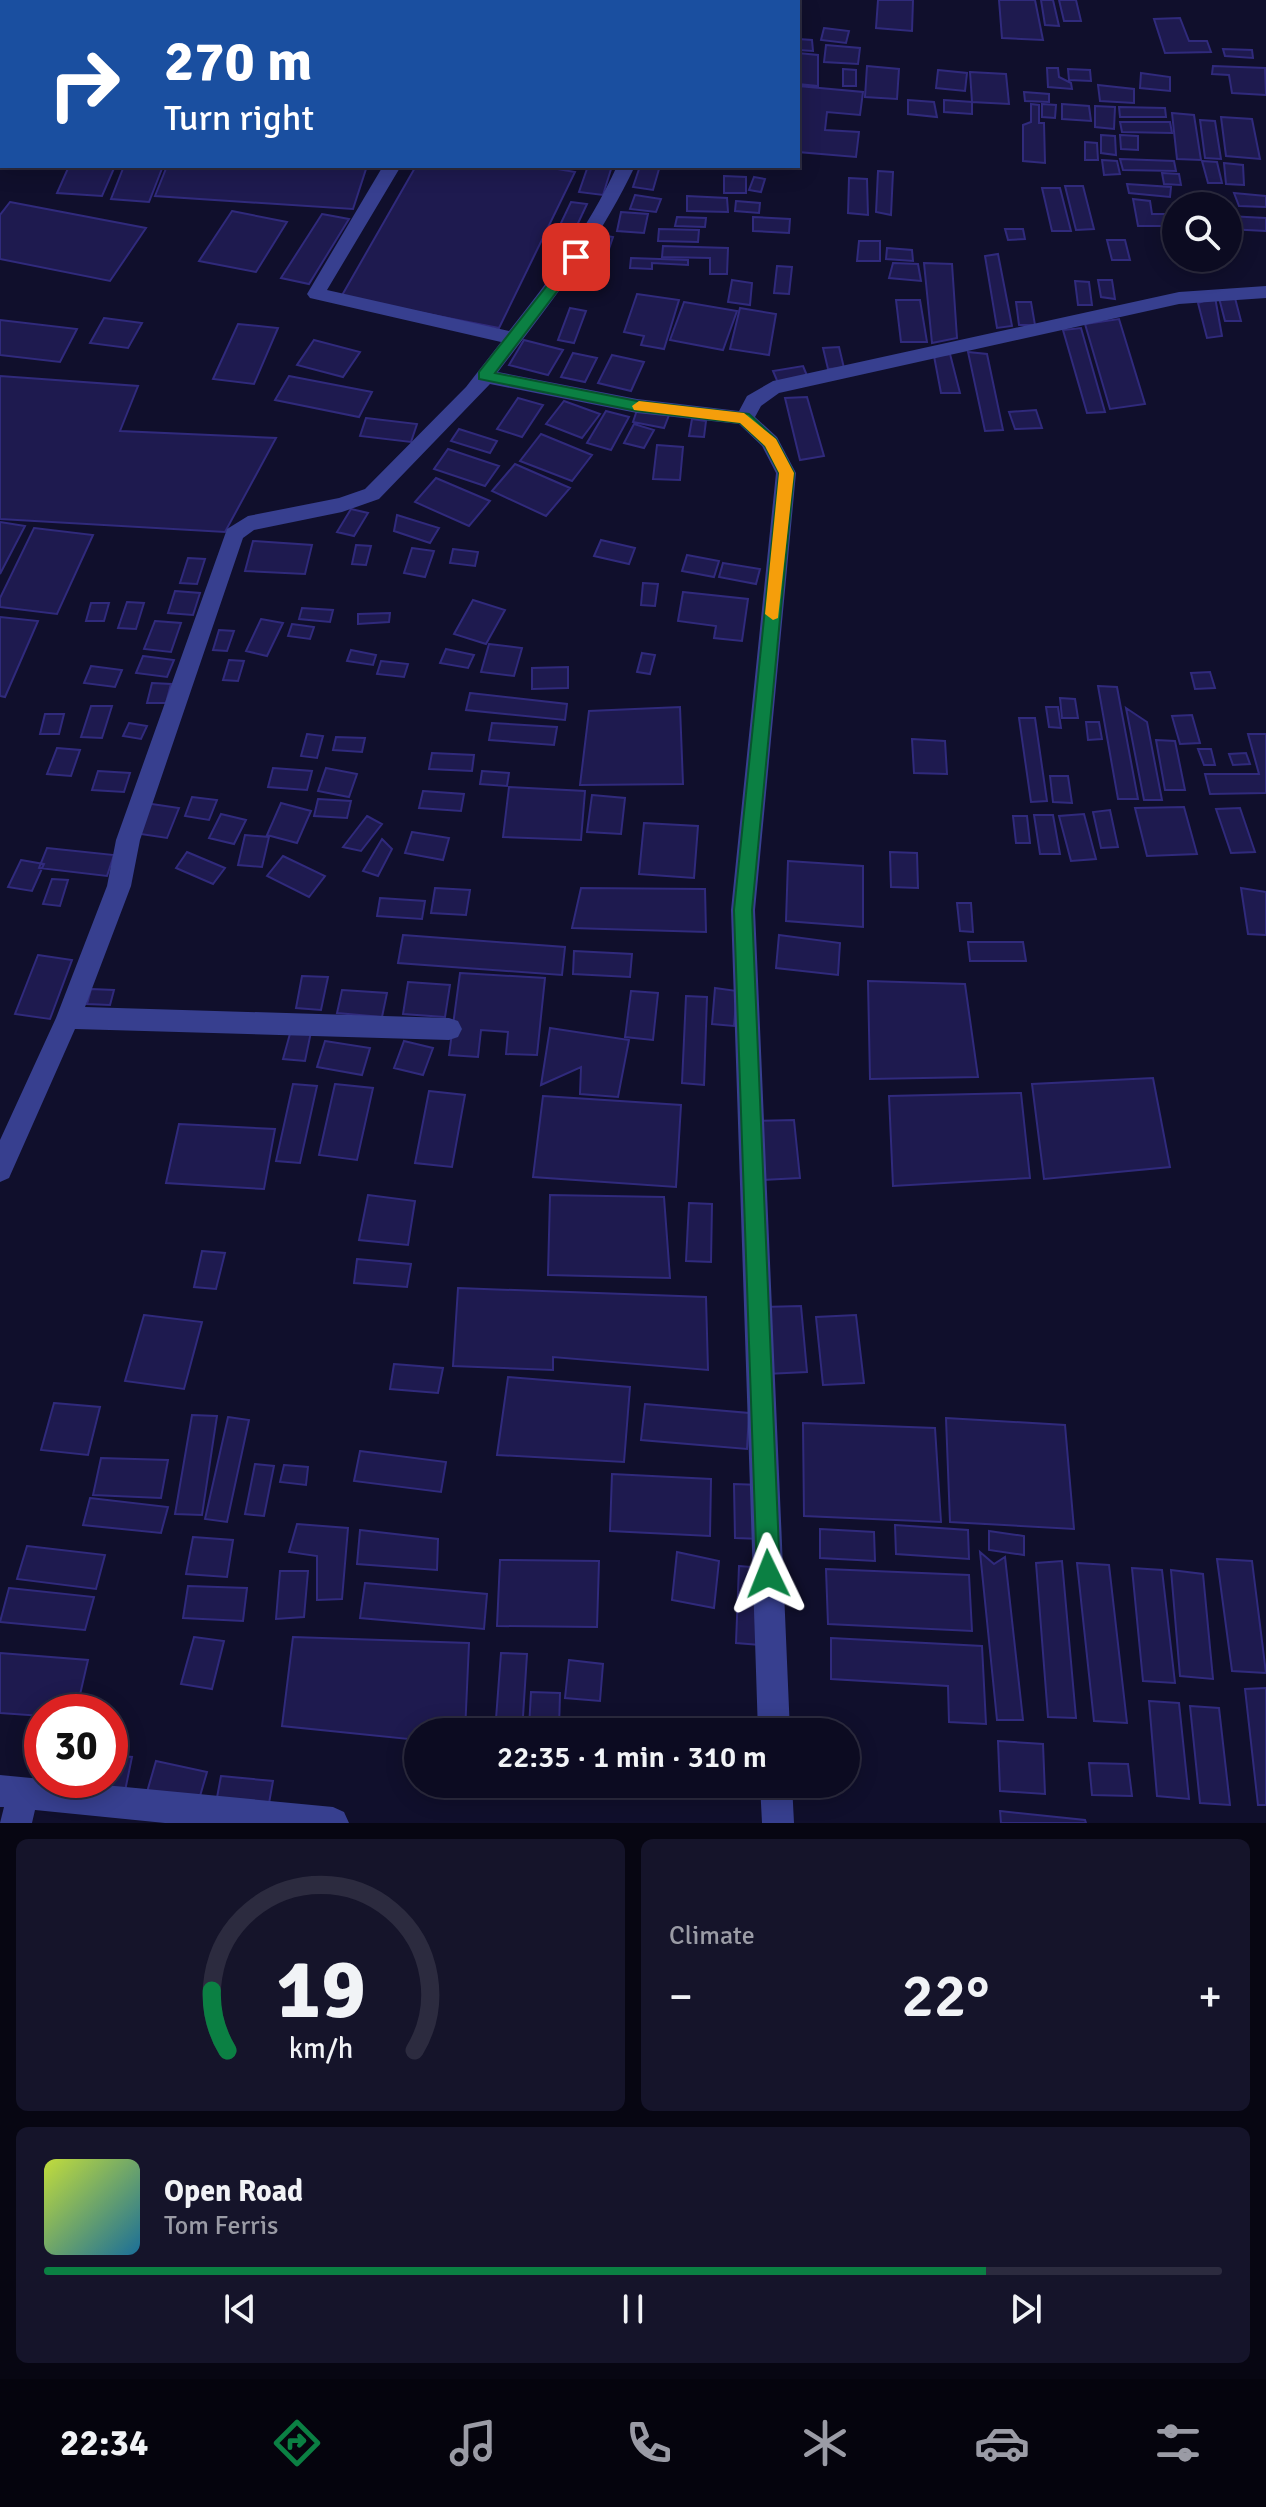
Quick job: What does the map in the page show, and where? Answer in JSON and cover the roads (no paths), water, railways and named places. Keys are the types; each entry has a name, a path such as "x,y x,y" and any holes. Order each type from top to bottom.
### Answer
{"street":[{"path":"391,168 316,294 512,338"},
{"path":"0,1169 68,1018 119,886 128,840 234,534 248,524 342,505 372,494 473,392 576,257 604,213 625,168"},
{"path":"744,418 754,401 773,388 1179,298 1266,292"},
{"path":"485,376 637,406 744,418 770,442 786,473 743,910 773,1718"},
{"path":"68,1018 449,1029"},
{"path":"777,1798 778,1823"},
{"path":"13,1803 333,1823"}]}
